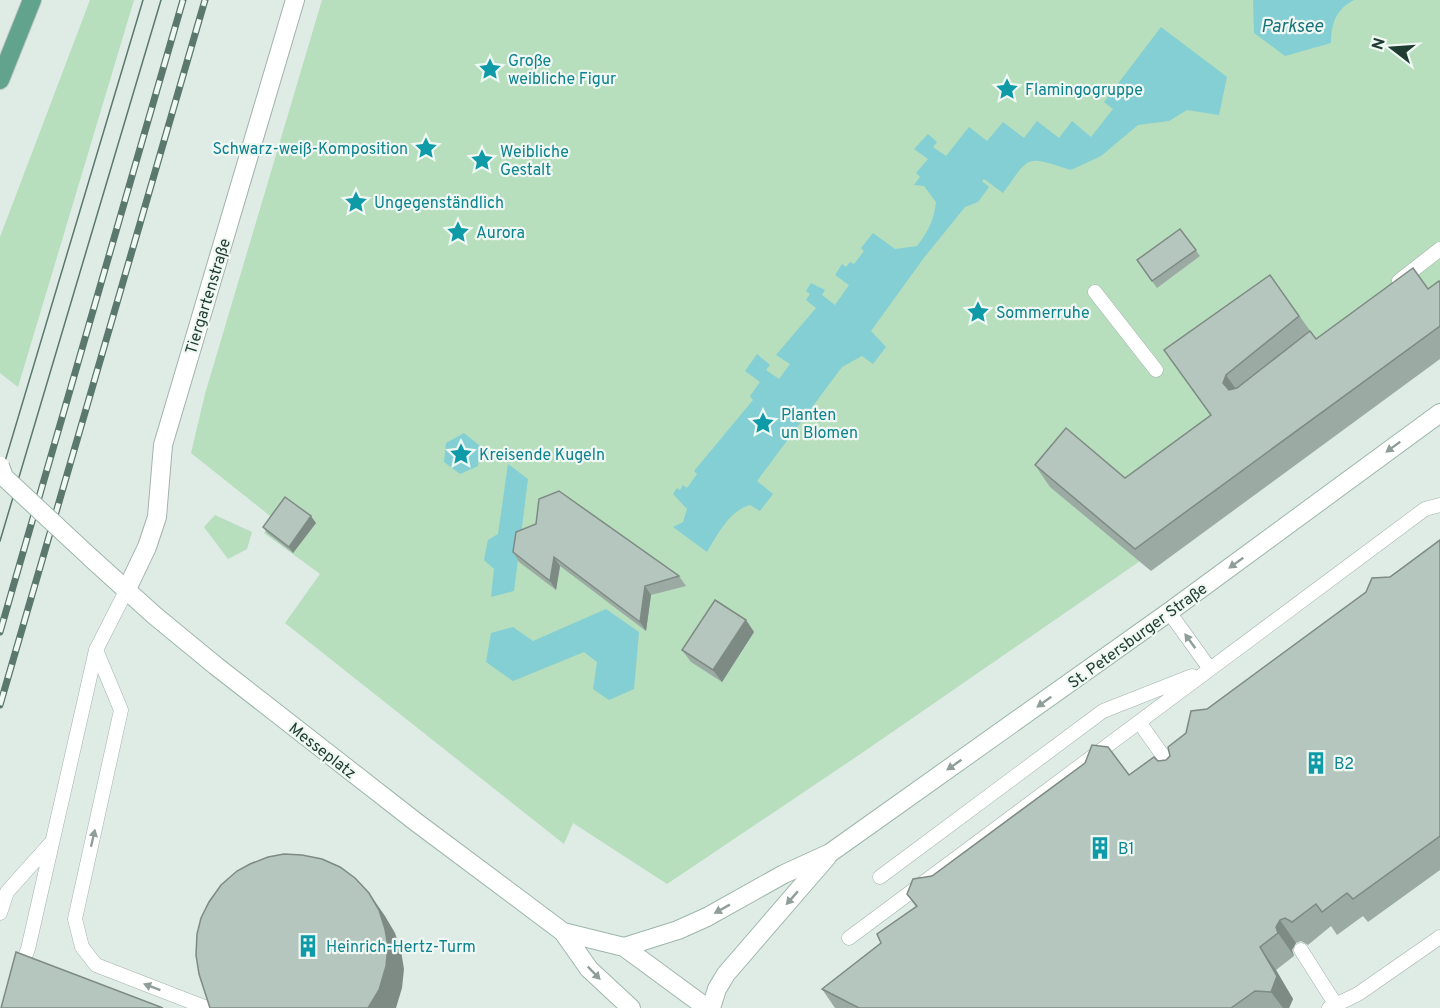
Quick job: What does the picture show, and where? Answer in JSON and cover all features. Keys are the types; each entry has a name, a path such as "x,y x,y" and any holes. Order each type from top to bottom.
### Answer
{"main road":[{"path":"0,80 32,0"}],"street":[{"name":"Tiergartenstraße","path":"126,591 147,547 157,517 163,445 295,0"},
{"name":"St. Petersburger Straße","path":"624,947 678,930 707,917 784,874 830,853 1169,612 1440,412"},
{"name":"Messeplatz","path":"1,473 126,591 243,687 416,822 563,932 589,969 631,1008"},
{"name":"St. Petersburger Straße","path":"709,1008 717,989 732,966 830,853"},
{"name":"Messeplatz","path":"563,932 624,947 709,1008"}],"lane":[{"path":"1385,293 1440,249"},
{"path":"1095,292 1156,370"},
{"path":"849,938 1425,509 1440,506"},
{"path":"12,988 28,949 96,650 126,591"},
{"path":"1169,612 1210,669"},
{"path":"96,650 122,710 75,919 82,947 96,965 207,1008"},
{"path":"880,877 1103,711 1210,669"},
{"path":"1139,722 1177,775"},
{"path":"0,913 7,892 52,842"},
{"path":"1301,950 1332,1006 1358,994 1440,937"}],"green space":[{"path":"90,0 134,0 18,387 0,373 0,237"},
{"name":"Planten un Blomen","path":"322,0 1440,0 1440,340 1198,521 859,755 667,884 573,823 564,844 285,623 320,574 264,533 274,519 191,453 205,394"},
{"path":"215,515 252,532 247,549 228,559 204,527"}],"water":[{"name":"Parksee","path":"1253,0 1354,0 1343,8 1336,18 1331,43 1285,56 1254,33"},
{"path":"1161,27 1227,77 1219,115 1187,110 1169,121 1138,125 1101,156 1071,170 1045,162 1030,162 1019,171 1003,193 984,179 982,181 989,187 978,202 965,207 923,259 871,331 886,347 873,364 862,356 842,367 757,481 773,494 760,511 750,505 736,512 725,524 707,552 673,527 683,522 687,509 673,494 683,485 687,488 697,474 694,471 753,400 750,396 760,382 745,371 757,354 770,365 766,370 779,379 790,364 776,355 816,308 806,300 810,294 806,291 811,283 825,290 822,295 835,305 849,285 835,275 842,264 846,267 850,262 854,264 864,251 861,248 873,233 895,249 917,246 924,236 930,226 936,202 924,186 914,185 920,177 916,173 928,159 914,149 928,134 937,142 933,147 946,156 969,127 987,141 1003,122 1024,138 1037,121 1059,138 1072,121 1091,137 1113,109 1104,102"},
{"path":"464,433 480,446 478,466 460,474 444,462 446,443"},
{"path":"508,464 528,479 514,591 491,597 494,569 484,560 488,540 498,534"},
{"path":"606,609 639,632 634,689 609,700 593,689 597,662 584,652 513,681 486,662 491,633 513,627 533,641"}],"building":[{"path":"1180,229 1196,250 1152,281 1137,260"},
{"path":"1413,268 1428,289 1439,281 1440,283 1440,326 1135,549 1035,465 1066,428 1125,478 1211,415 1164,350 1270,275 1299,316 1226,375 1223,383 1229,390 1237,388 1310,331 1316,339"},
{"path":"559,491 679,576 645,586 640,622 554,557 550,581 513,552 516,532 536,524 539,499"},
{"path":"285,497 311,516 289,547 263,527"},
{"path":"1440,540 1440,836 1353,899 1347,893 1322,912 1316,904 1292,922 1285,918 1280,920 1276,927 1278,933 1260,947 1277,976 1271,992 1255,991 1231,1008 859,1008 822,989 881,943 877,934 917,906 907,894 913,879 932,876 1085,763 1092,745 1108,747 1129,775 1154,757 1158,761 1166,760 1170,756 1168,747 1186,733 1191,711 1207,709 1366,592 1372,578 1390,577"},
{"path":"715,600 746,620 713,670 682,650"},
{"name":"Heinrich-Hertz-Turm","path":"284,854 322,859 340,867 355,878 369,893 379,910 388,946 386,966 379,990 368,1008 210,1008 199,974 196,955 197,934 201,918 221,885 237,871 268,857"},
{"path":"16,952 163,1008 1,1008"}],"tram line":[{"path":"0,478 143,0"},
{"path":"0,541 161,0"}],"railway":[{"path":"0,632 183,0"},
{"path":"0,705 205,0"}],"place":[{"name":"Große weibliche Figur","path":"490,69"},
{"name":"Flamingogruppe","path":"1007,89"},
{"name":"Schwarz-weiß-Komposition","path":"426,148"},
{"name":"Weibliche Gestalt","path":"482,160"},
{"name":"Ungegenständlich","path":"356,202"},
{"name":"Aurora","path":"458,232"},
{"name":"Sommerruhe","path":"978,312"},
{"name":"Planten un Blomen","path":"763,423"},
{"name":"Kreisende Kugeln","path":"461,454"},
{"name":"B2","path":"1316,763"},
{"name":"B1","path":"1100,848"},
{"name":"Heinrich-Hertz-Turm","path":"308,946"}]}
